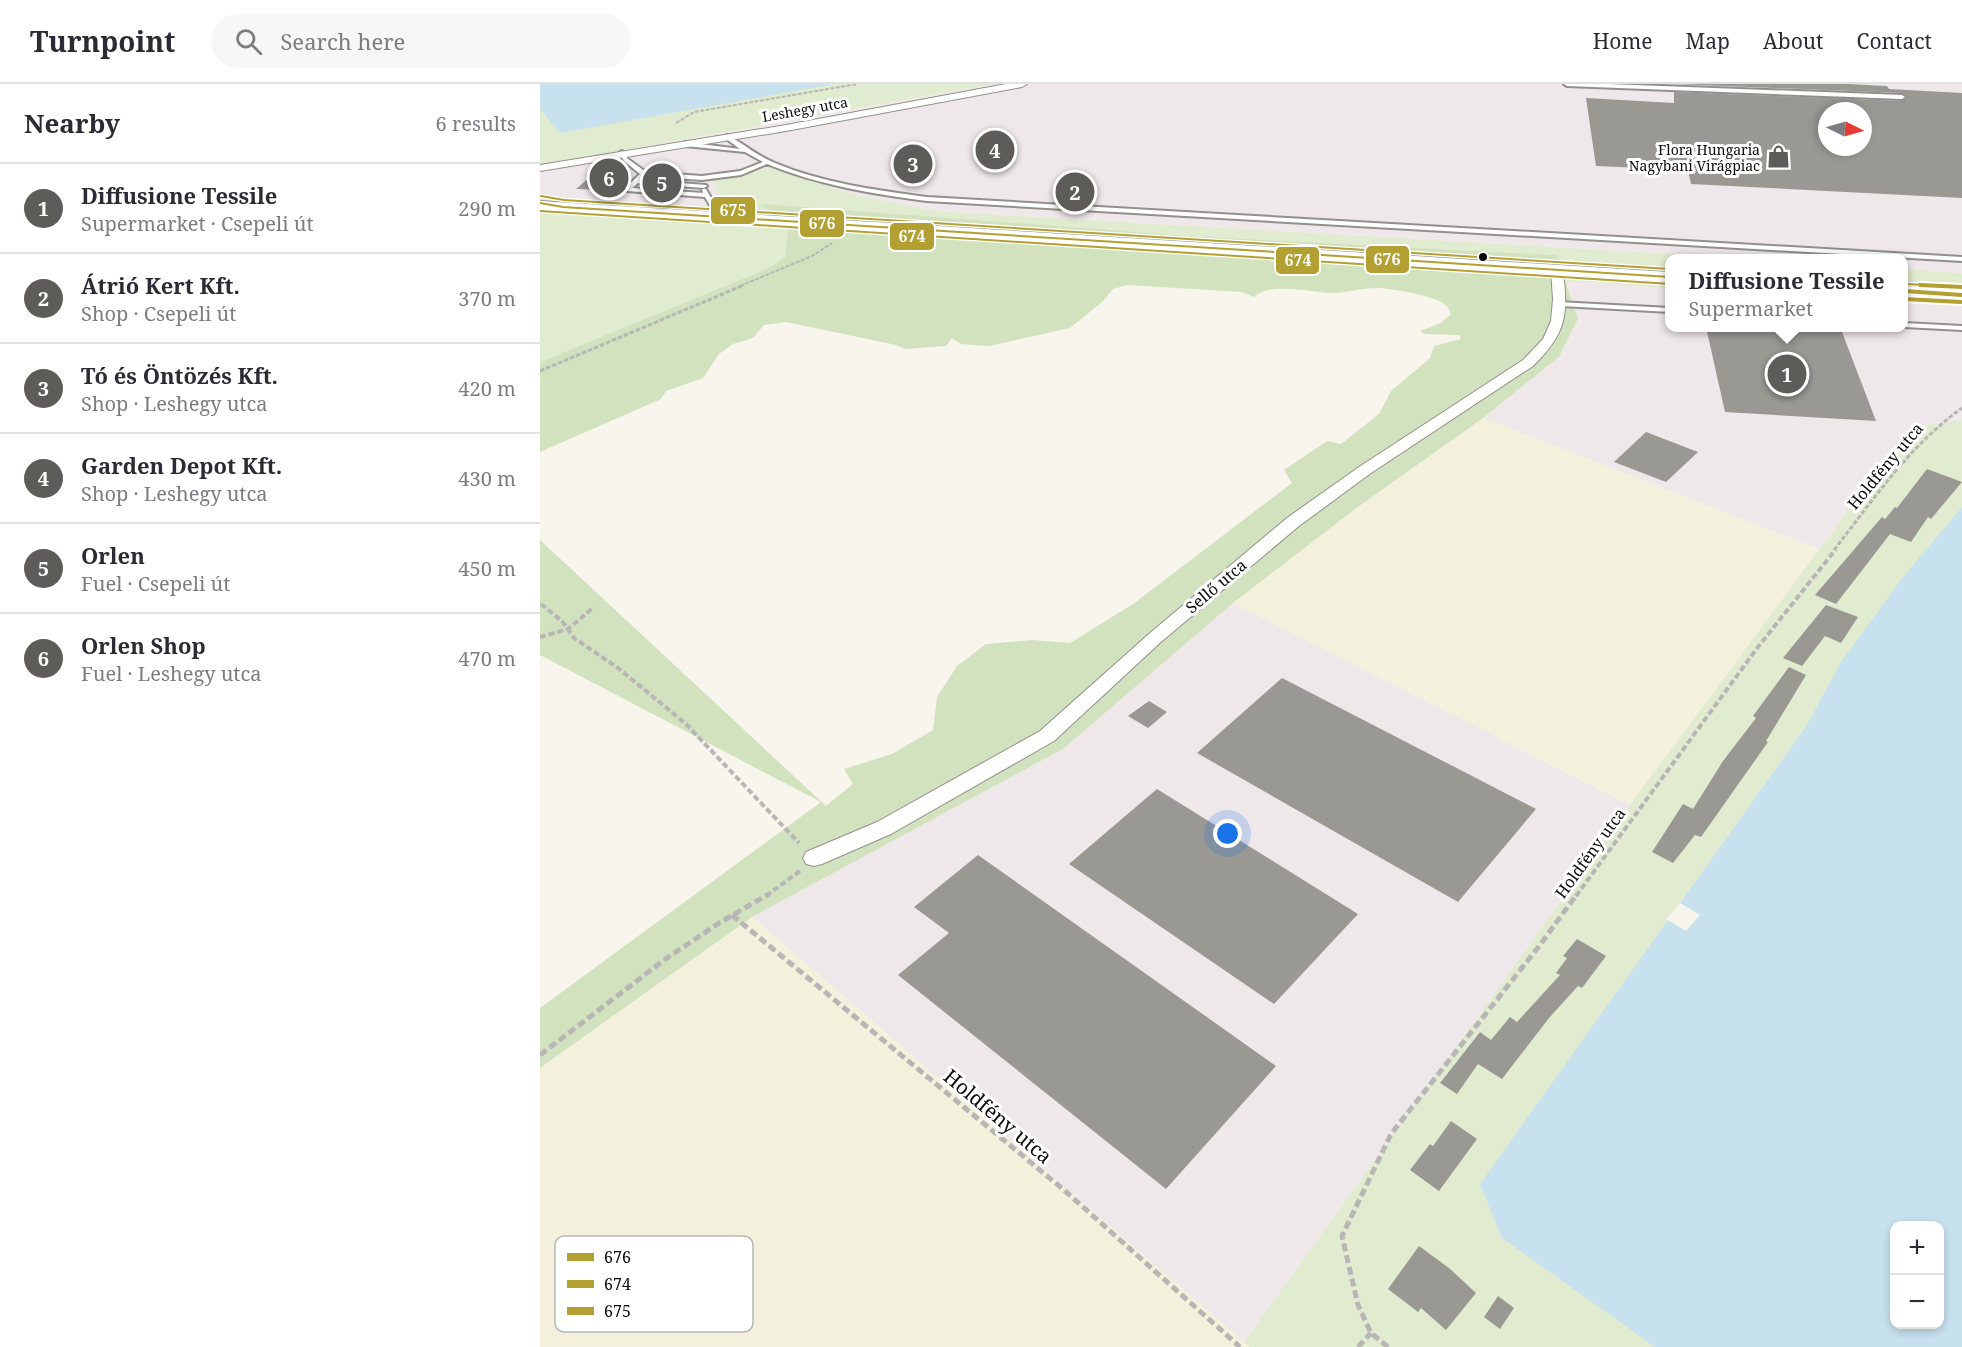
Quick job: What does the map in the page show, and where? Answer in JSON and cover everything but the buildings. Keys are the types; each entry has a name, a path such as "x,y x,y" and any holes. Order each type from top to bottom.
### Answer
{"street":[{"name":"Leshegy utca","path":"540,169 1022,84"},
{"path":"540,205 851,227 1665,277"},
{"name":"Sellő utca","path":"814,858 884,828 1047,736 1156,637 1293,522 1365,470 1528,363 1543,350 1553,337 1560,317 1561,304 1557,270"},
{"path":"1908,291 1962,295"}],"lane":[{"path":"1567,84 1902,98"},
{"path":"727,137 744,152"},
{"path":"682,144 744,152 767,162 859,190 950,201 1875,254"},
{"path":"622,153 626,160 644,174 702,178 741,173 767,162"},
{"path":"644,174 627,189 705,195"},
{"path":"702,178 705,195 713,206 737,218"},
{"path":"636,181 704,186"},
{"path":"1908,256 1962,259"},
{"path":"1561,304 1665,310"},
{"path":"1908,325 1962,328"}],"path":[{"path":"676,123 694,112 857,84"},
{"path":"540,371 812,256 840,238 851,227"},
{"name":"Holdfény utca","path":"1388,1347 1371,1333 1358,1305 1342,1236 1391,1134 1540,945 1758,647 1899,468 1938,425 1962,408"},
{"path":"540,1054 612,997 732,915 776,892 814,858 686,724 618,668 574,638 562,621 541,604"},
{"path":"540,637 568,629 594,607"},
{"name":"Holdfény utca","path":"732,915 1064,1190 1240,1347"},
{"path":"1358,1347 1371,1333"}],"shaded area":[{"path":"993,84 1962,84 1962,273 1908,269 1908,254 1672,254 934,211 842,192 771,168 734,178 723,199 697,207 540,196 540,165"},
{"path":"1566,281 1665,288 1665,332 1908,332 1908,302 1962,306 1962,420 1909,428 1819,549 1483,418 1559,357 1578,319"},
{"path":"1483,418 1819,549 1630,805 1233,603 1355,509"},
{"path":"1233,603 1630,805 1244,1342 752,917 1063,749"},
{"path":"752,917 1250,1347 540,1347 540,1068"}],"green space":[{"path":"540,84 993,84 540,165"},
{"path":"771,167 842,192 934,211 1672,254 1665,254 1665,288 1566,281 1557,255 1189,236 762,205 788,230 785,257 769,268 540,362 540,197 697,207 722,199 717,192 714,180 734,178"},
{"path":"761,204 1189,236 1557,255 1578,319 1559,357 1483,418 1355,509 1233,603 1063,749 752,917 540,1068 540,1008 821,802 540,655 540,540 826,806 853,784 844,769 892,754 933,730 937,697 957,666 986,644 1032,640 1070,643 1133,604 1292,483 1284,470 1327,441 1341,444 1379,414 1391,391 1430,358 1434,346 1461,339 1460,335 1424,334 1420,331 1441,323 1451,314 1442,302 1413,293 1376,288 1335,293 1281,289 1262,292 1254,297 1242,292 1128,285 1113,289 1102,302 1070,328 989,346 961,344 952,338 946,346 905,349 896,345 786,322 764,325 753,338 733,344 719,354 703,378 666,391 661,399 540,452 540,362 769,268 785,257 788,230"},
{"path":"1908,269 1962,273 1962,306 1908,302"},
{"path":"1962,420 1962,1347 1250,1347 1244,1342 1630,805 1909,428"}],"water":[{"path":"540,84 834,84 560,133 540,109"},
{"path":"1962,507 1962,1347 1655,1347 1502,1238 1480,1184 1807,725 1841,662 1903,577"}],"pier":[{"path":"1680,903 1700,915 1686,931 1666,919"}],"transit line":[{"name":"675","path":"541,196 564,200 1665,269"},
{"name":"676","path":"540,203 563,207 1665,277"},
{"name":"674","path":"540,211 1665,284"},
{"name":"675","path":"1908,284 1962,287"},
{"name":"676","path":"1908,291 1962,295"},
{"name":"674","path":"1908,299 1961,302"}],"place":[{"name":"Garden Depot Kft.","path":"995,150"},
{"name":"Flora Hungaria Nagybani Virágpiac","path":"1778,157"},
{"name":"Tó és Öntözés Kft.","path":"913,164"},
{"name":"Orlen Shop","path":"609,178"},
{"name":"Orlen","path":"662,183"},
{"name":"Átrió Kert Kft.","path":"1075,192"},
{"name":"Diffusione Tessile","path":"1787,374"}]}
